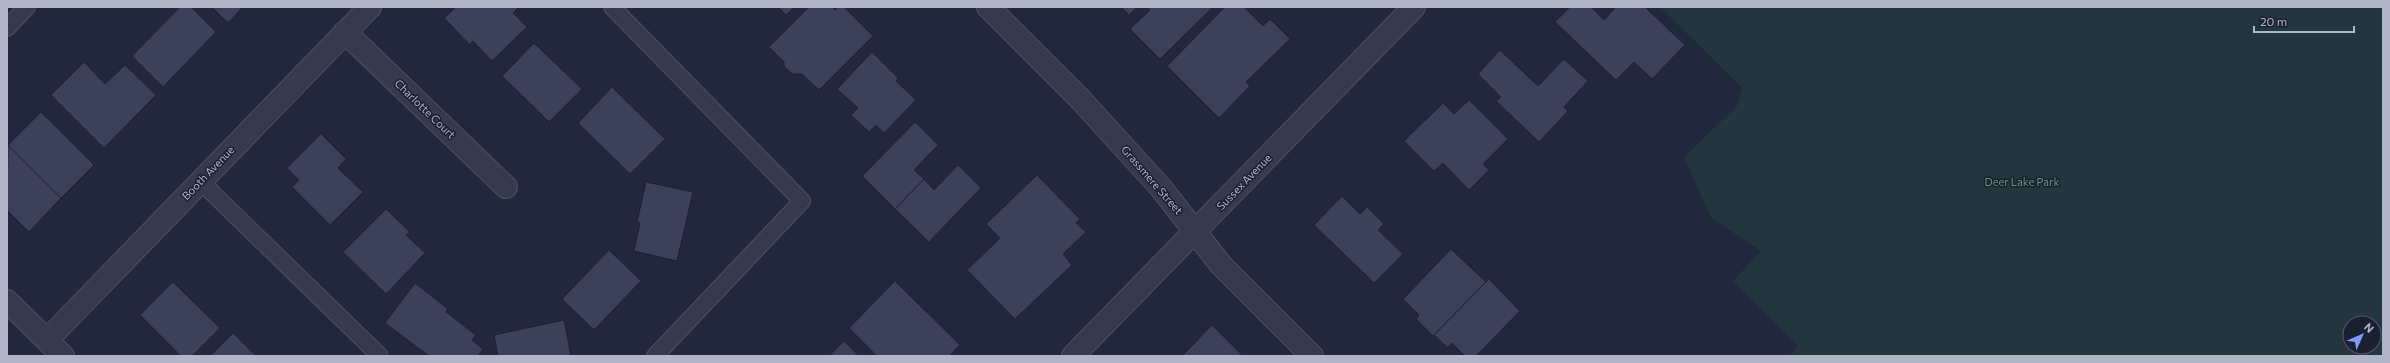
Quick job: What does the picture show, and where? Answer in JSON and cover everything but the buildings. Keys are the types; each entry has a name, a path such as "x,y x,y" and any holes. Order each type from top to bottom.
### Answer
{"street":[{"name":"Booth Avenue","path":"46,340 370,7"},
{"name":"Grassmere Street","path":"988,7 1082,101 1161,188 1222,264 1312,356"},
{"name":"Sussex Avenue","path":"1072,356 1414,7"},
{"name":"Charlotte Court","path":"345,32 506,187"},
{"path":"7,301 63,356"}],"lane":[{"path":"7,28 28,7"},
{"path":"612,7 802,201 655,356"},
{"path":"200,181 380,356"}],"green space":[{"name":"Deer Lake Park","path":"1660,7 2383,7 2383,356 1789,356 1798,346 1733,281 1761,251 1711,218 1684,157 1737,106 1742,88"}]}
